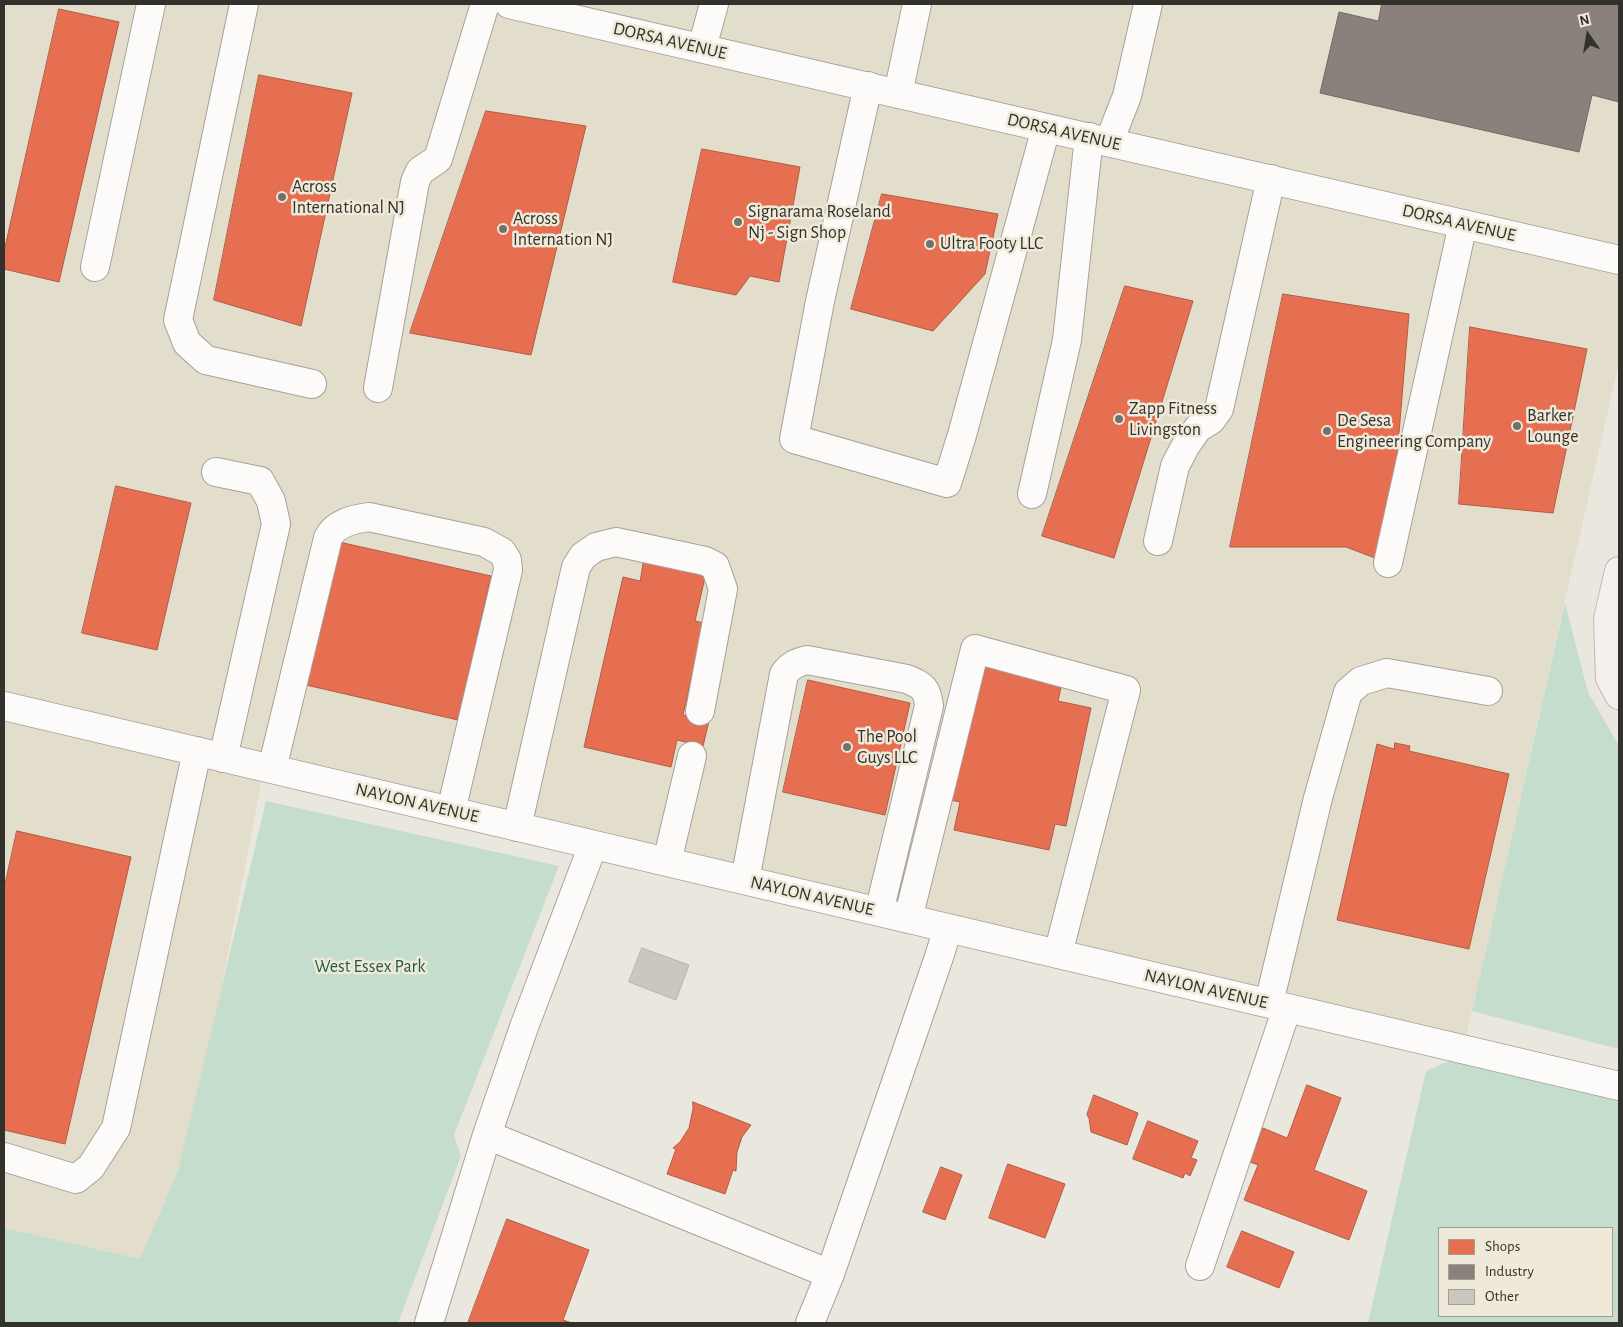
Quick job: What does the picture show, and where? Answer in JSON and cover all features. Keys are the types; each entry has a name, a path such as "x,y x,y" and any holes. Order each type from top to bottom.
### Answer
{"main road":[{"path":"1619,570 1608,619 1610,678 1619,695"}],"street":[{"path":"95,267 151,4"},
{"path":"244,4 178,320 187,344 206,360 312,384"},
{"path":"378,388 415,182 420,171 438,159 485,4"},
{"name":"DORSA AVENUE","path":"514,4 1619,260"},
{"path":"702,48 714,4"},
{"path":"898,94 917,4"},
{"path":"1032,494 1067,340 1099,140 1128,96 1148,4"},
{"path":"868,86 820,301 794,439 947,483 962,435 1046,128"},
{"path":"1158,541 1175,466 1198,428 1211,420 1218,409 1272,179"},
{"path":"1388,563 1463,224"},
{"path":"4,1157 76,1179 91,1167 116,1128 210,755 276,524 271,501 260,480 216,472"},
{"path":"272,769 328,538 335,528 356,519 369,517 484,542 502,552 507,560 508,570 451,812"},
{"path":"517,827 576,568 582,556 596,547 616,542 705,561 716,566 723,590 700,711"},
{"path":"908,919 975,649 1126,690 1058,954"},
{"path":"745,880 784,674 790,666 806,660 906,680 921,685 927,694 929,706 879,912"},
{"path":"1200,1266 1278,1006 1318,798 1348,692 1361,681 1387,673 1488,691"},
{"name":"NAYLON AVENUE","path":"4,706 1619,1086"},
{"path":"667,862 692,756"},
{"path":"429,1323 486,1135 524,1026 593,845"},
{"path":"810,1323 830,1274 948,928"},
{"path":"486,1135 830,1274"}],"shaded area":[{"path":"4,4 1619,4 1619,362 1463,1050 264,769 192,1138 140,1260 4,1228"}],"green space":[{"path":"1565,603 1588,692 1619,746 1619,1049 1472,1011"},
{"name":"West Essex Park","path":"266,801 559,866 454,1135 461,1156 398,1323 4,1323 4,1228 140,1259 178,1171"},
{"path":"1479,1048 1619,1080 1619,1323 1368,1323 1426,1071"}],"building: Shops":[{"path":"59,9 119,22 59,282 4,269 4,252"},
{"name":"Across International NJ","path":"259,75 352,93 301,326 214,300"},
{"name":"Across Internation NJ","path":"486,111 586,126 531,355 410,333"},
{"name":"Signarama Roseland Nj - Sign Shop","path":"702,149 800,167 779,282 750,276 736,295 673,282"},
{"name":"Ultra Footy LLC","path":"882,194 998,214 985,274 933,331 851,309"},
{"name":"Zapp Fitness Livingston","path":"1125,286 1193,301 1114,558 1042,536"},
{"name":"De Sesa Engineering Company","path":"1283,294 1409,314 1388,563 1346,547 1230,547"},
{"name":"Barker Lounge","path":"1470,327 1587,349 1553,513 1459,504"},
{"path":"116,486 191,503 157,650 82,633"},
{"path":"339,542 491,576 458,720 306,685"},
{"path":"644,559 706,573 695,621 704,623 683,715 709,721 703,746 677,740 671,767 584,747 623,577 640,581"},
{"path":"979,665 1062,683 1058,701 1091,708 1066,826 1055,824 1049,850 954,830 960,802 950,800"},
{"name":"The Pool Guys LLC","path":"808,680 910,703 885,815 783,792"},
{"path":"1395,743 1410,746 1409,751 1509,774 1469,949 1337,920 1377,744 1394,749"},
{"path":"17,831 131,857 65,1144 4,1130 4,889"},
{"path":"1307,1085 1341,1098 1314,1170 1367,1191 1349,1240 1244,1200 1258,1165 1250,1162 1263,1128 1287,1138"},
{"path":"1094,1095 1138,1113 1127,1145 1091,1132 1087,1115"},
{"path":"693,1102 751,1125 742,1137 737,1152 736,1171 733,1170 725,1194 667,1174 676,1149 673,1148 680,1142 689,1128"},
{"path":"1148,1121 1198,1141 1191,1158 1197,1160 1190,1176 1185,1173 1183,1178 1133,1159"},
{"path":"1008,1164 1065,1184 1045,1238 989,1218"},
{"path":"941,1167 962,1175 945,1220 923,1212"},
{"path":"507,1219 589,1250 563,1320 572,1323 468,1323"},
{"path":"1242,1231 1294,1252 1279,1288 1227,1267"}],"building: Industry":[{"path":"1382,4 1619,4 1619,102 1592,95 1579,152 1320,93 1339,12 1378,21"}],"building: Other":[{"path":"642,948 689,965 676,1000 629,982"}],"place":[{"name":"Across International NJ","path":"282,197"},
{"name":"Signarama Roseland Nj - Sign Shop","path":"738,222"},
{"name":"Across Internation NJ","path":"503,229"},
{"name":"Ultra Footy LLC","path":"930,244"},
{"name":"Zapp Fitness Livingston","path":"1119,419"},
{"name":"Barker Lounge","path":"1517,426"},
{"name":"De Sesa Engineering Company","path":"1327,431"},
{"name":"The Pool Guys LLC","path":"847,747"}]}
